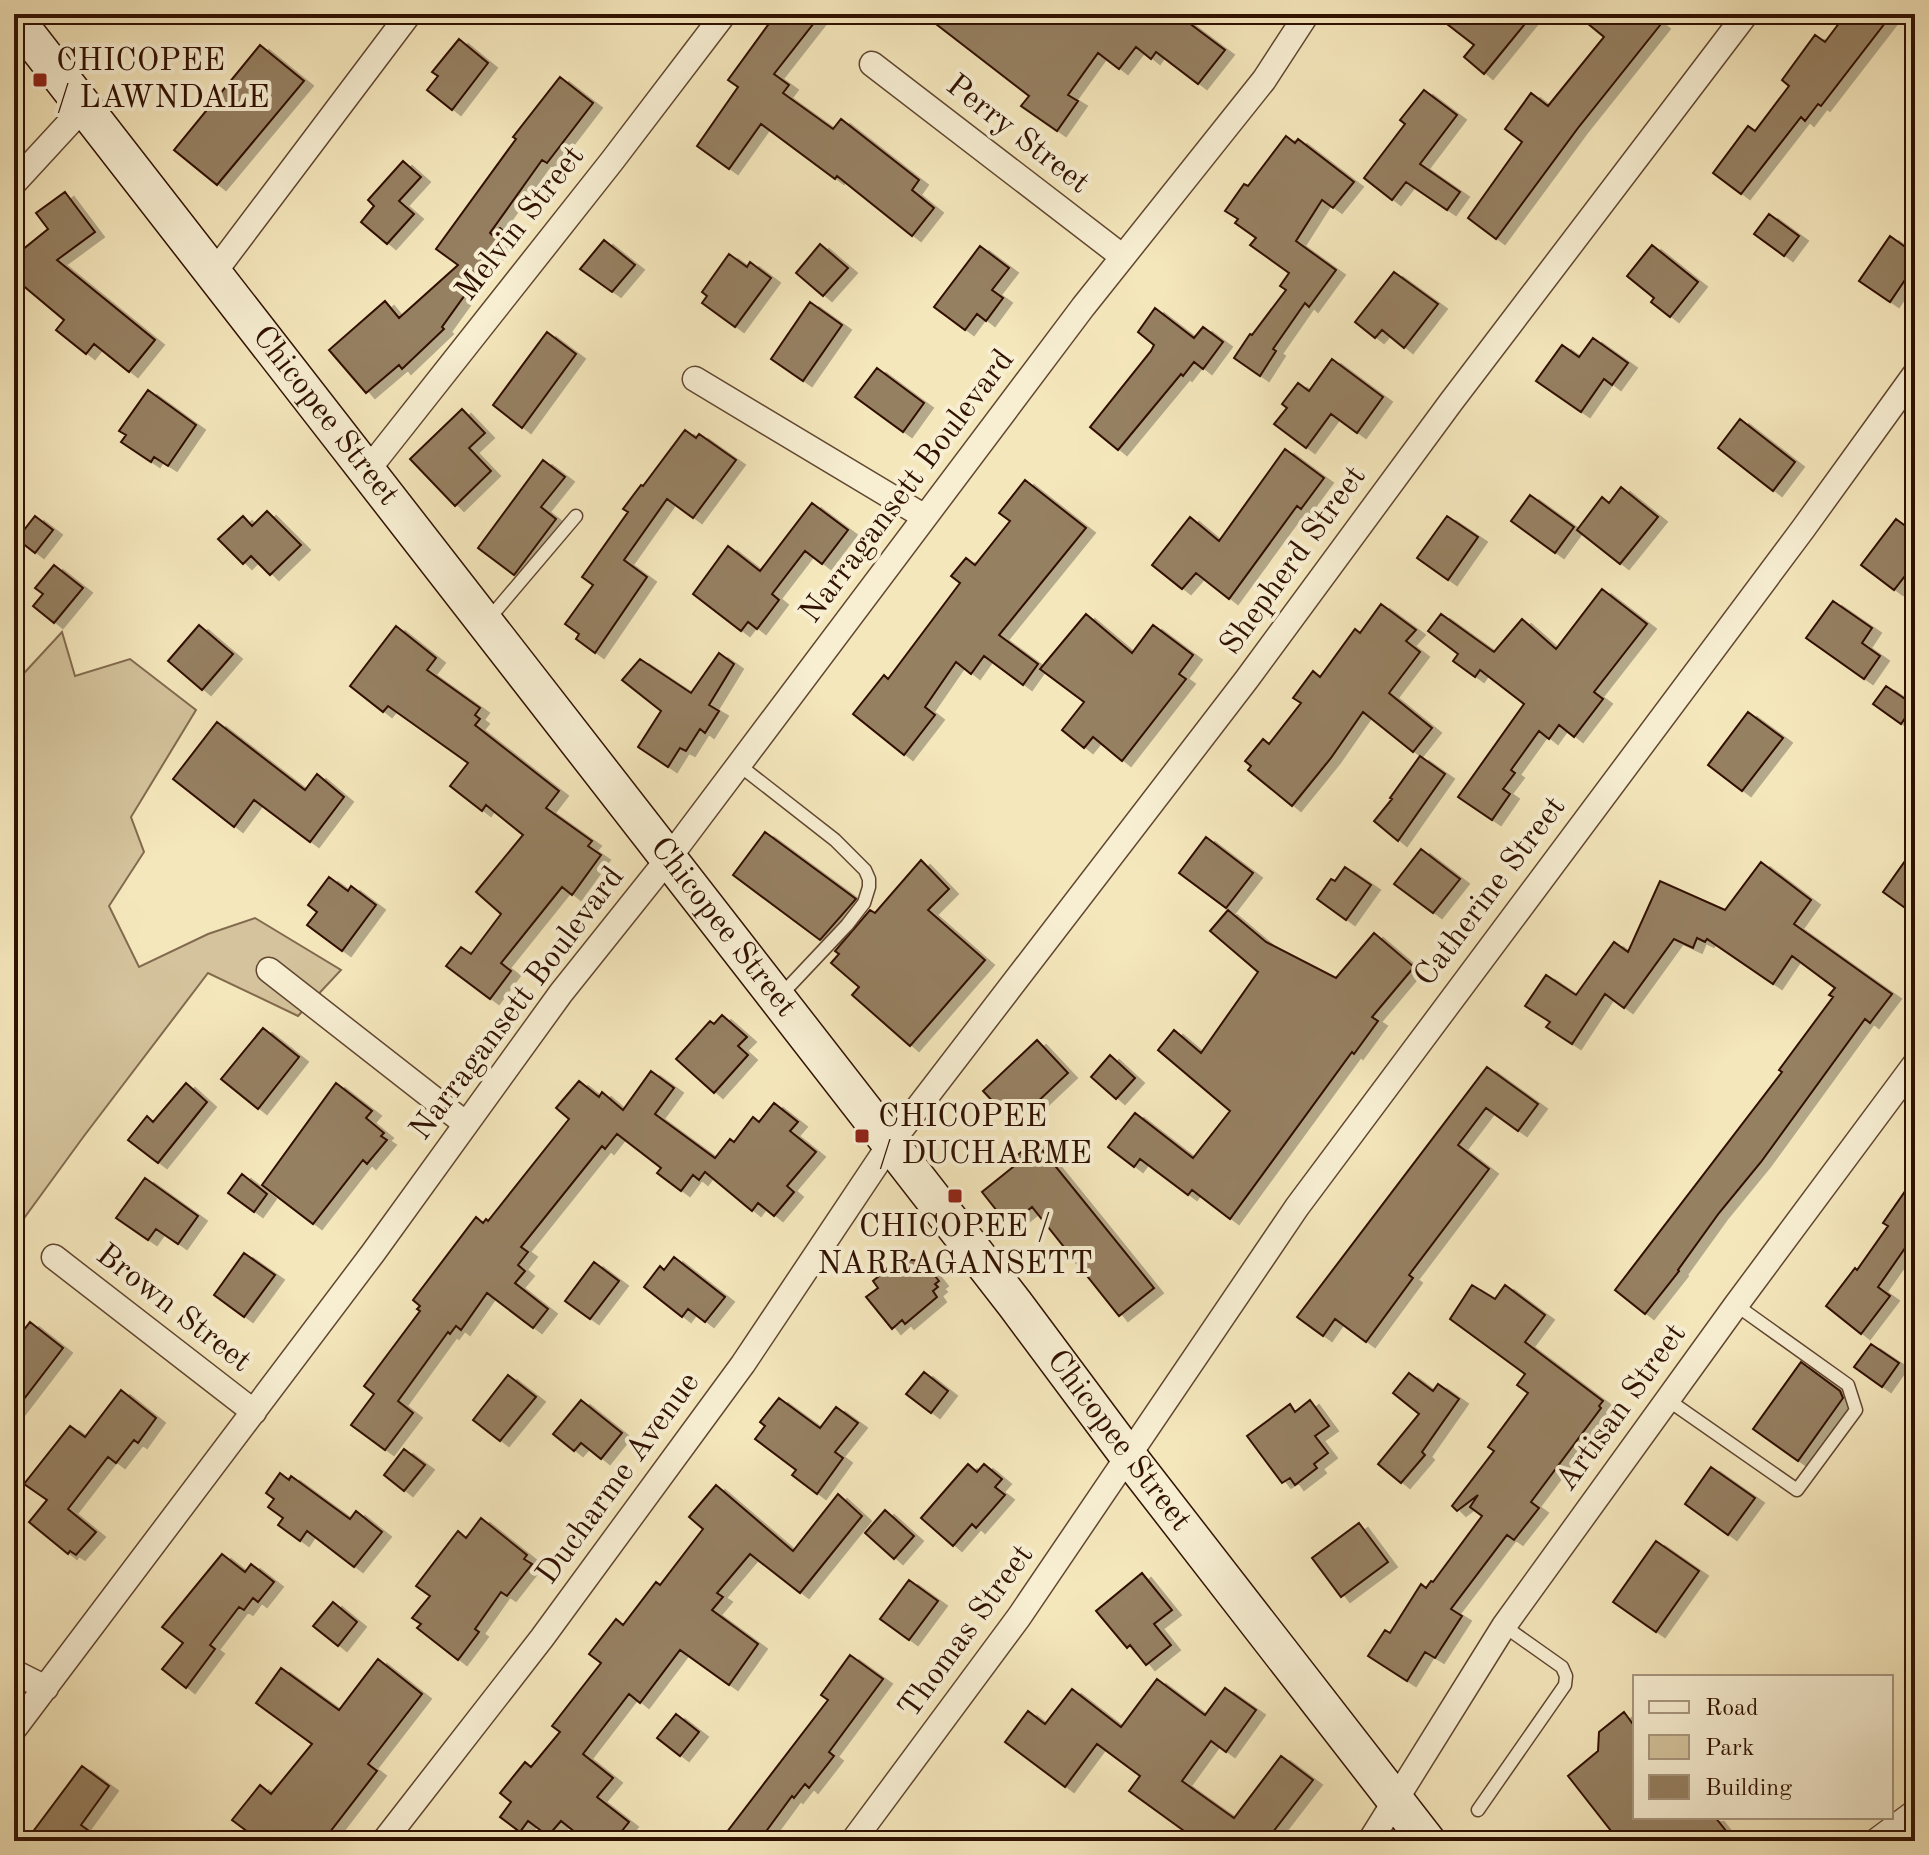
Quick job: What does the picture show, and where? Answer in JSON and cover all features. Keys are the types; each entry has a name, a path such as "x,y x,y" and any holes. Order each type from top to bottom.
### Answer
{"main road":[{"name":"Chicopee Street","path":"24,23 84,107 1427,1841"}],"street":[{"path":"213,274 409,14"},
{"name":"Melvin Street","path":"367,471 724,14"},
{"name":"Narragansett Boulevard","path":"14,1729 254,1412 561,993 668,859 1123,257 1264,80 1307,14"},
{"name":"Shepherd Street","path":"890,1144 1238,691 1451,402 1746,14"},
{"name":"Perry Street","path":"872,64 1123,257"},
{"path":"14,183 84,107"},
{"name":"Catherine Street","path":"1129,1457 1297,1207 1803,529 1915,374"},
{"path":"695,379 925,517"},
{"path":"269,970 466,1124"},
{"name":"Artisan Street","path":"1395,1799 1504,1626 1915,1064"},
{"name":"Ducharme Avenue","path":"384,1841 542,1638 743,1364 890,1144"},
{"name":"Brown Street","path":"54,1257 254,1412"},
{"name":"Thomas Street","path":"853,1841 1019,1617 1129,1457"},
{"path":"14,1672 46,1688"},
{"path":"1357,1841 1395,1799"},
{"path":"1370,1841 1395,1799"},
{"path":"1876,1841 1915,1812"}],"lane":[{"path":"485,624 576,516"},
{"path":"739,765 835,840 865,870 869,879 864,903 777,999"},
{"path":"1668,1400 1797,1490 1856,1410 1848,1385 1736,1305"},
{"path":"1478,1810 1565,1685 1566,1676 1562,1667 1504,1626"}],"green space":[{"path":"62,632 75,676 130,659 196,710 131,817 144,852 109,906 139,967 208,934 255,918 341,970 298,1016 208,973 14,1232 14,684"}],"building":[{"path":"776,14 821,14 774,74 789,85 783,93 833,129 841,119 919,180 912,190 934,208 912,236 837,176 835,179 761,124 729,169 697,146 738,87 728,80"},
{"path":"923,14 1177,14 1225,50 1198,84 1156,52 1151,59 1136,47 1119,69 1098,53 1068,95 1078,101 1057,131 1021,106 1029,96"},
{"path":"1434,14 1533,14 1484,74 1464,57 1474,45"},
{"path":"1576,14 1649,14 1661,24 1578,128 1496,239 1468,218 1522,142 1505,129 1531,93 1548,106 1604,37"},
{"path":"1846,14 1892,14 1821,106 1818,104 1805,121 1801,117 1741,194 1713,173 1748,126 1755,131 1789,86 1782,80 1815,35 1825,42"},
{"path":"459,39 488,63 452,110 427,90 438,76 432,72"},
{"path":"260,45 304,81 217,185 174,150"},
{"path":"560,77 593,103 547,163 542,160 490,233 492,235 500,228 508,235 442,327 444,329 402,369 399,365 366,393 329,350 385,301 399,318 458,265 436,249 516,139 513,137"},
{"path":"1424,90 1457,115 1420,164 1460,192 1447,210 1406,182 1392,200 1364,178 1405,124 1400,120"},
{"path":"1286,136 1295,143 1298,139 1354,182 1333,208 1322,200 1296,241 1336,270 1309,307 1305,303 1273,349 1276,351 1260,376 1234,358 1286,290 1280,286 1289,273 1250,245 1256,238 1235,223 1238,219 1225,211"},
{"path":"403,161 421,177 399,201 414,214 387,244 361,222 374,206 368,200"},
{"path":"65,192 95,232 57,260 155,340 129,372 94,344 86,354 56,330 64,320 14,278 14,273 24,265 16,255 48,229 36,213"},
{"path":"1769,214 1799,236 1784,256 1754,234"},
{"path":"1890,236 1915,254 1915,287 1905,280 1890,302 1859,281"},
{"path":"604,240 635,265 612,292 580,269"},
{"path":"820,244 848,268 823,296 796,273"},
{"path":"1652,245 1698,282 1670,317 1651,302 1654,298 1627,276"},
{"path":"980,246 1009,268 992,290 1003,298 986,321 977,314 965,330 934,307"},
{"path":"729,254 747,267 750,262 771,278 735,327 702,303 707,296 702,292"},
{"path":"1394,272 1438,304 1404,348 1382,330 1375,338 1355,322"},
{"path":"810,302 842,325 803,381 771,359"},
{"path":"1155,308 1194,338 1203,327 1223,342 1203,369 1194,362 1183,376 1181,374 1118,450 1090,427 1151,351 1154,345 1138,332"},
{"path":"547,332 576,354 522,428 493,405"},
{"path":"1593,338 1628,363 1612,385 1604,379 1581,412 1536,381 1562,345 1579,357"},
{"path":"1332,359 1383,397 1357,433 1331,414 1306,448 1274,424 1287,408 1282,404 1298,383 1309,391"},
{"path":"877,368 924,403 903,432 855,397"},
{"path":"148,390 196,425 168,466 154,457 151,462 121,442 126,435 119,431"},
{"path":"462,409 485,433 469,448 491,471 455,506 410,459"},
{"path":"1740,419 1795,462 1773,491 1718,448"},
{"path":"685,430 696,438 699,434 736,460 693,518 667,499 624,560 647,577 595,653 576,639 579,634 565,624 593,585 582,577 628,512 623,509"},
{"path":"1285,449 1324,478 1301,509 1297,506 1229,599 1196,573 1182,589 1152,565 1190,517 1219,541"},
{"path":"543,460 565,477 541,507 556,519 514,575 478,548"},
{"path":"1025,480 1086,528 999,635 1038,664 1023,685 984,656 971,674 956,662 925,707 935,715 904,755 853,714 884,675 888,679 960,583 951,576 966,558 975,565 1010,521 999,513"},
{"path":"1621,487 1658,517 1620,564 1577,530 1602,497 1609,503"},
{"path":"1530,495 1574,527 1555,553 1511,521"},
{"path":"812,503 848,530 822,564 805,551 772,594 779,600 757,629 748,622 741,631 693,594 728,546 760,571"},
{"path":"267,511 301,545 270,575 251,556 243,564 218,539 243,516 252,526"},
{"path":"35,516 53,530 35,553 17,539"},
{"path":"1447,516 1478,537 1448,580 1417,558"},
{"path":"1896,519 1915,533 1915,563 1894,590 1861,565"},
{"path":"54,565 83,588 54,623 33,606 43,594 35,588"},
{"path":"1602,589 1647,624 1594,692 1603,699 1574,737 1559,725 1549,739 1539,731 1511,770 1515,773 1503,789 1510,794 1492,820 1458,797 1524,704 1480,670 1475,677 1453,661 1458,654 1428,631 1441,614 1494,652 1522,619 1556,649"},
{"path":"1833,601 1872,628 1862,643 1880,656 1864,679 1806,638"},
{"path":"1381,604 1416,630 1406,641 1420,652 1389,693 1432,728 1413,752 1363,712 1292,806 1248,770 1251,766 1245,761 1263,739 1269,744 1301,703 1293,698 1313,671 1320,677 1355,629 1360,633"},
{"path":"1086,614 1132,653 1153,625 1193,655 1179,674 1186,679 1122,761 1093,737 1084,748 1062,730 1084,702 1040,669"},
{"path":"199,625 233,654 202,690 168,661"},
{"path":"396,626 436,658 427,670 480,708 475,715 480,719 475,725 559,791 546,808 592,841 588,846 601,855 572,895 562,887 501,963 511,971 490,999 446,966 461,947 471,954 501,914 476,892 523,835 486,805 482,811 450,786 468,763 388,706 383,712 350,686"},
{"path":"719,653 734,664 709,705 719,711 705,733 700,729 686,751 680,748 668,767 638,747 661,711 622,680 640,659 691,693"},
{"path":"1886,686 1914,705 1901,724 1873,704"},
{"path":"1748,712 1783,738 1742,791 1708,765"},
{"path":"217,722 305,790 317,774 344,797 310,842 254,800 234,827 173,779"},
{"path":"1420,756 1445,774 1398,841 1374,821"},
{"path":"765,832 856,899 820,940 733,875"},
{"path":"1206,837 1253,873 1226,908 1179,873"},
{"path":"1915,847 1915,915 1883,892"},
{"path":"1421,849 1460,879 1433,913 1394,884"},
{"path":"921,860 949,889 928,910 985,960 910,1046 852,995 859,987 831,963 839,954 835,951 870,910 875,913"},
{"path":"1761,862 1811,900 1794,924 1892,994 1870,1023 1865,1019 1645,1314 1615,1290 1782,1072 1779,1070 1833,997 1829,995 1835,988 1792,956 1773,984 1707,939 1705,942 1697,938 1693,948 1674,939 1624,1008 1605,994 1572,1044 1546,1027 1550,1022 1525,1006 1546,975 1576,995 1614,942 1628,952 1660,881 1725,910"},
{"path":"1345,867 1371,885 1346,920 1317,899 1331,879 1335,881"},
{"path":"329,877 348,891 351,886 376,905 342,951 307,925 317,912 308,905"},
{"path":"1228,910 1266,942 1336,978 1374,933 1414,967 1372,1017 1378,1021 1230,1219 1192,1190 1188,1195 1140,1159 1134,1167 1108,1147 1135,1113 1193,1158 1230,1111 1158,1050 1174,1030 1201,1053 1258,972 1210,931"},
{"path":"722,1015 747,1037 738,1046 748,1055 714,1093 676,1059 710,1021 714,1024"},
{"path":"263,1028 299,1057 258,1109 221,1079"},
{"path":"1037,1040 1068,1073 1014,1124 983,1091"},
{"path":"1110,1055 1135,1078 1116,1099 1091,1077"},
{"path":"1487,1067 1538,1104 1518,1131 1486,1108 1458,1145 1489,1169 1409,1275 1413,1278 1366,1342 1335,1319 1323,1336 1297,1317"},
{"path":"651,1071 674,1088 655,1114 715,1158 730,1139 734,1142 753,1117 759,1122 774,1103 798,1122 790,1131 816,1152 787,1186 794,1192 774,1216 758,1203 752,1211 705,1172 699,1180 693,1175 681,1191 657,1173 661,1168 617,1134 605,1149 602,1146 521,1247 528,1252 518,1265 525,1271 515,1283 548,1309 533,1328 487,1293 461,1330 456,1326 450,1334 448,1332 398,1401 413,1413 385,1450 351,1425 374,1394 364,1386 420,1311 417,1309 420,1306 413,1300 476,1217 483,1223 486,1219 488,1221 569,1119 556,1108 579,1081 599,1097 602,1092 623,1110"},
{"path":"186,1083 207,1102 158,1163 128,1140 147,1116 153,1122"},
{"path":"336,1083 372,1111 366,1118 384,1133 381,1136 387,1140 367,1164 363,1160 313,1224 262,1185"},
{"path":"1035,1141 1154,1288 1119,1316 1032,1207 1009,1226 982,1192 1018,1163 1014,1158"},
{"path":"242,1174 267,1194 254,1212 228,1193"},
{"path":"1915,1177 1915,1245 1910,1241 1878,1287 1890,1296 1861,1334 1826,1306 1855,1268 1857,1270 1888,1226 1883,1223"},
{"path":"145,1178 198,1216 178,1244 156,1229 148,1240 116,1218"},
{"path":"244,1253 275,1275 244,1317 214,1295"},
{"path":"674,1257 725,1297 705,1322 688,1309 682,1317 644,1287 660,1266 664,1270"},
{"path":"900,1259 923,1261 939,1281 933,1291 937,1297 905,1324 902,1320 892,1329 866,1297 878,1288 873,1281"},
{"path":"594,1262 619,1281 590,1319 565,1301"},
{"path":"1472,1285 1495,1299 1505,1285 1545,1315 1525,1342 1603,1401 1599,1406 1601,1408 1531,1502 1539,1508 1514,1540 1507,1535 1451,1609 1462,1616 1435,1658 1425,1652 1407,1681 1368,1656 1385,1630 1390,1633 1421,1584 1426,1588 1433,1582 1482,1516 1470,1507 1478,1495 1457,1511 1452,1506 1494,1451 1488,1447 1528,1393 1517,1385 1525,1374 1450,1319"},
{"path":"30,1322 63,1348 14,1412 14,1343"},
{"path":"1871,1344 1899,1363 1882,1387 1854,1367"},
{"path":"1801,1362 1840,1391 1843,1398 1798,1461 1753,1429"},
{"path":"924,1372 948,1391 931,1413 906,1394"},
{"path":"1409,1373 1433,1391 1438,1384 1459,1399 1422,1452 1425,1455 1401,1483 1378,1464 1419,1414 1393,1393"},
{"path":"508,1375 536,1397 500,1441 473,1420"},
{"path":"121,1390 156,1418 138,1443 134,1440 116,1463 108,1457 68,1509 96,1532 76,1555 70,1551 68,1554 29,1522 47,1500 24,1484 70,1426 85,1437"},
{"path":"779,1398 820,1428 836,1407 858,1423 835,1452 843,1458 817,1494 792,1475 796,1470 755,1439 765,1426 760,1422"},
{"path":"581,1400 622,1433 601,1459 581,1443 574,1451 553,1434"},
{"path":"1310,1400 1329,1426 1315,1436 1328,1453 1314,1464 1317,1468 1295,1485 1290,1478 1282,1483 1247,1436 1290,1404 1295,1412"},
{"path":"404,1449 425,1465 404,1491 384,1475"},
{"path":"968,1464 977,1472 984,1464 1002,1479 995,1487 1005,1495 976,1528 972,1524 953,1546 921,1518"},
{"path":"1711,1467 1755,1498 1728,1535 1685,1504"},
{"path":"280,1473 289,1480 291,1476 350,1519 356,1511 382,1532 354,1567 307,1531 300,1541 278,1525 283,1518 268,1507 274,1499 266,1493"},
{"path":"716,1485 793,1551 838,1494 862,1516 800,1593 750,1554 717,1593 723,1597 712,1610 758,1644 729,1685 680,1650 640,1703 629,1694 583,1754 613,1778 597,1797 629,1822 614,1841 586,1841 561,1821 548,1836 528,1821 520,1832 500,1817 511,1802 500,1793 525,1762 531,1767 560,1732 552,1726 601,1663 589,1654 616,1619 623,1625 656,1582 660,1585 703,1529 689,1517"},
{"path":"885,1510 914,1536 894,1559 865,1533"},
{"path":"481,1518 527,1555 524,1559 532,1564 507,1596 501,1592 475,1629 479,1632 458,1660 417,1628 421,1624 412,1618 430,1596 416,1586 458,1531 466,1538"},
{"path":"1359,1523 1388,1562 1341,1597 1312,1558"},
{"path":"1656,1541 1699,1571 1656,1632 1613,1602"},
{"path":"222,1554 245,1572 251,1564 274,1582 258,1602 253,1598 244,1610 239,1607 210,1645 215,1649 186,1688 162,1669 183,1643 162,1627"},
{"path":"1142,1573 1172,1610 1154,1624 1171,1645 1146,1665 1096,1611"},
{"path":"909,1580 938,1601 909,1640 880,1619"},
{"path":"333,1602 357,1622 338,1646 313,1626"},
{"path":"850,1655 883,1679 829,1752 834,1756 809,1788 805,1784 794,1798 792,1796 759,1841 720,1841 828,1700 821,1695"},
{"path":"378,1659 422,1694 368,1764 377,1771 323,1841 260,1841 232,1820 260,1785 271,1794 312,1744 256,1703 281,1668 339,1710"},
{"path":"1157,1679 1205,1715 1225,1688 1256,1710 1226,1752 1211,1741 1182,1781 1234,1818 1281,1756 1313,1780 1266,1841 1198,1841 1129,1791 1140,1776 1097,1744 1065,1787 1005,1742 1028,1711 1045,1724 1072,1689 1121,1727"},
{"path":"1624,1712 1633,1724 1633,1819 1717,1819 1734,1841 1619,1841 1568,1776 1598,1751 1599,1732"},
{"path":"676,1714 699,1732 680,1756 657,1738"},
{"path":"82,1766 109,1786 81,1825 103,1841 26,1841"}],"place":[{"name":"CHICOPEE / LAWNDALE","path":"40,80"},
{"name":"CHICOPEE / DUCHARME","path":"862,1136"},
{"name":"CHICOPEE / NARRAGANSETT","path":"955,1196"}]}
